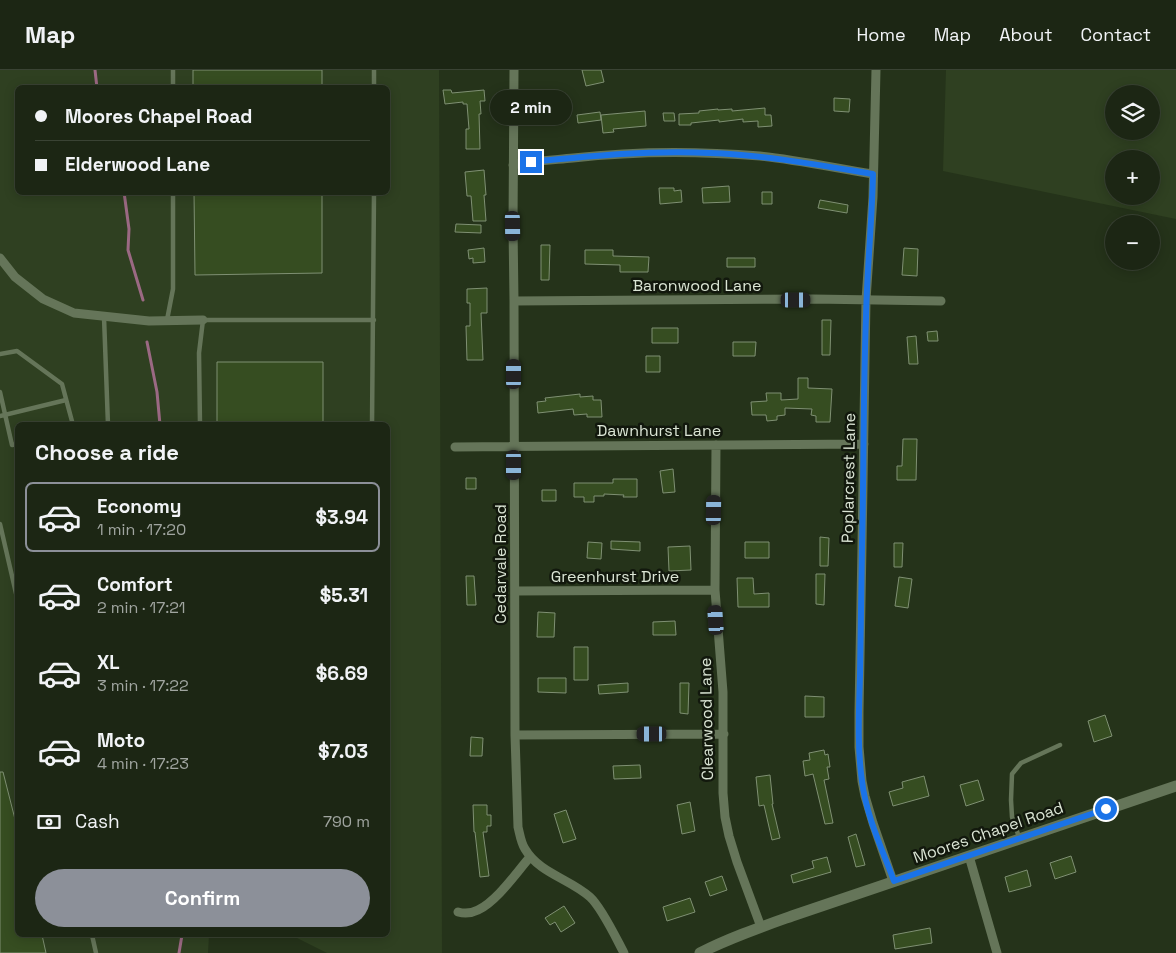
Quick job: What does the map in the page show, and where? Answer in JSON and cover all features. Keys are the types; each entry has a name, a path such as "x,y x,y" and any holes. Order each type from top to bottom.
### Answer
{"main road":[{"name":"Moores Chapel Road","path":"700,953 761,927 1176,786"}],"street":[{"name":"Cedarvale Road","path":"514,70 515,735 518,828 521,840 530,857 591,898 624,953"},
{"name":"Poplarcrest Lane","path":"876,70 873,174 866,300 859,747 862,782 872,823 894,881"},
{"path":"513,165 612,154 709,153 778,159 873,174"},
{"path":"0,258 15,277 44,299 74,313 149,321 203,320"},
{"name":"Baronwood Lane","path":"514,301 941,301"},
{"name":"Dawnhurst Lane","path":"455,447 864,444"},
{"name":"Clearwood Lane","path":"716,445 715,590 723,692 723,794 725,817 737,862 761,927"},
{"name":"Greenhurst Drive","path":"515,591 715,590"},
{"path":"515,735 724,734"},
{"path":"969,856 997,953"},
{"path":"458,912 463,914 473,912 489,903 530,857"}],"lane":[{"path":"173,70 173,85"},
{"path":"374,70 374,85"},
{"path":"167,321 174,289 173,195"},
{"path":"372,422 374,195"},
{"path":"104,316 108,422"},
{"path":"200,422 199,353 203,320 374,320"},
{"path":"0,354 17,351 62,384 72,422"},
{"path":"0,392 2,415 12,445 15,444"},
{"path":"2,415 66,400"},
{"path":"0,524 15,589"},
{"path":"1019,839 1012,816 1012,774 1021,763 1060,745"},
{"path":"92,937 96,953"}],"shaded area":[{"path":"0,70 439,70 442,953 327,953 295,937 390,937 390,422 15,422 15,937 209,937 208,953 0,953"},
{"path":"946,70 1176,70 1176,219 1108,205 1160,205 1160,150 1105,150 1105,204 943,171"}],"building":[{"path":"193,70 322,70 322,85 193,85"},
{"path":"582,70 601,70 604,82 586,86"},
{"path":"443,90 451,90 452,93 484,90 485,101 480,101 481,114 479,114 480,149 466,149 466,129 469,129 467,104 463,104 463,102 445,104"},
{"path":"834,98 850,99 849,112 834,111"},
{"path":"765,108 765,115 771,115 772,126 758,127 758,121 743,122 743,119 679,125 679,114 699,113 699,111 718,109 732,109 732,111"},
{"path":"645,111 646,126 613,129 614,132 603,133 601,115"},
{"path":"600,112 601,120 578,123 577,115"},
{"path":"663,113 674,113 675,121 664,121"},
{"path":"484,170 486,221 473,221 471,196 467,196 465,172"},
{"path":"729,186 730,202 703,203 702,188"},
{"path":"659,188 674,188 674,191 681,190 682,202 660,204"},
{"path":"762,192 772,192 772,204 762,204"},
{"path":"194,195 322,195 322,273 195,275"},
{"path":"820,200 848,205 847,213 818,208"},
{"path":"456,224 481,225 481,233 455,232"},
{"path":"541,245 550,245 549,280 541,280"},
{"path":"484,248 485,262 473,263 473,258 469,259 468,250"},
{"path":"904,248 918,249 917,276 902,275"},
{"path":"585,250 613,250 613,256 649,257 648,272 620,272 620,265 585,264"},
{"path":"727,258 755,258 755,267 727,267"},
{"path":"487,288 487,313 481,313 483,360 467,360 466,326 470,326 470,303 467,303 467,289"},
{"path":"822,320 831,320 830,355 822,355"},
{"path":"652,328 678,328 678,343 652,343"},
{"path":"937,331 938,341 928,341 927,332"},
{"path":"916,336 918,364 909,364 907,337"},
{"path":"733,342 756,342 755,356 733,356"},
{"path":"646,356 660,356 660,372 646,372"},
{"path":"217,362 323,362 323,422 217,422"},
{"path":"798,378 808,378 808,388 832,389 830,422 816,422 816,416 811,415 812,409 785,408 785,415 777,416 777,420 767,421 766,415 752,415 751,402 767,401 766,393 781,393 781,400 798,399"},
{"path":"580,394 580,397 593,396 593,400 601,400 602,417 587,417 587,414 574,415 573,409 538,413 537,402 546,401 545,398"},
{"path":"903,439 917,439 916,480 897,480 897,466 902,466"},
{"path":"673,469 675,492 663,493 660,471"},
{"path":"466,478 476,478 476,489 466,489"},
{"path":"613,479 637,479 637,497 604,494 604,496 594,496 594,502 584,502 584,497 574,497 574,483 613,483"},
{"path":"542,490 556,490 556,501 542,501"},
{"path":"820,537 829,538 828,566 820,566"},
{"path":"611,541 640,542 640,551 611,549"},
{"path":"588,542 602,543 601,559 587,558"},
{"path":"745,542 769,542 769,558 745,558"},
{"path":"894,543 903,543 902,567 894,567"},
{"path":"690,546 691,570 669,571 668,547"},
{"path":"816,574 825,574 824,605 816,604"},
{"path":"466,576 474,576 476,605 467,605"},
{"path":"899,577 912,579 908,608 895,606"},
{"path":"737,578 753,578 754,594 769,593 769,607 738,607"},
{"path":"538,612 555,613 554,637 537,637"},
{"path":"675,621 676,635 653,635 653,622"},
{"path":"574,647 588,647 588,680 574,680"},
{"path":"538,678 566,678 566,693 538,692"},
{"path":"628,683 628,692 599,694 598,685"},
{"path":"680,683 689,683 688,714 680,713"},
{"path":"805,696 824,697 824,717 805,717"},
{"path":"1105,715 1112,736 1094,742 1088,721"},
{"path":"471,737 483,738 482,756 470,756"},
{"path":"824,750 825,755 828,754 830,767 827,767 829,779 824,780 833,823 825,824 813,774 805,776 803,761 810,760 809,753"},
{"path":"640,765 641,778 614,779 613,766"},
{"path":"0,772 3,772 15,819 15,937 42,937 46,953 0,953"},
{"path":"770,775 772,804 780,838 772,840 764,805 759,806 756,777"},
{"path":"924,776 929,796 893,806 889,792 903,788 902,782"},
{"path":"978,780 984,800 966,806 960,785"},
{"path":"690,802 695,831 682,834 677,805"},
{"path":"473,805 487,805 487,815 491,815 491,826 487,826 487,832 483,832 489,876 480,877 474,832"},
{"path":"566,810 576,839 563,843 554,814"},
{"path":"856,834 865,865 856,867 848,837"},
{"path":"1071,856 1076,872 1055,879 1050,863"},
{"path":"827,857 831,872 793,883 791,875 814,868 812,861"},
{"path":"1027,870 1031,886 1009,892 1005,877"},
{"path":"722,876 727,890 710,896 705,882"},
{"path":"690,898 695,912 667,921 663,907"},
{"path":"564,906 575,923 561,932 555,922 550,925 545,918"},
{"path":"930,928 932,943 895,949 893,935"}],"waterway":[{"path":"95,70 97,85"},
{"path":"124,195 129,229 128,250 143,300"},
{"path":"147,342 157,392 160,422"},
{"path":"179,953 182,937"}],"route":[{"path":"531,162 612,154 709,153 761,156 873,174 866,300 859,712 862,782 872,823 894,881 1106,809"}]}
